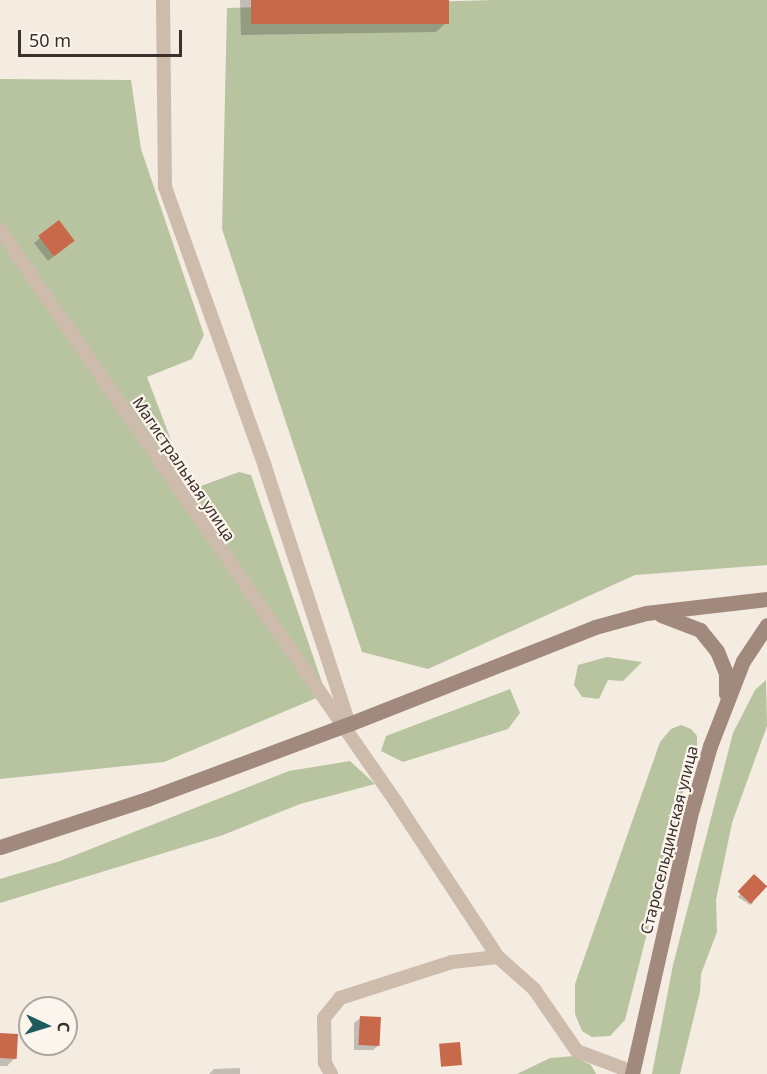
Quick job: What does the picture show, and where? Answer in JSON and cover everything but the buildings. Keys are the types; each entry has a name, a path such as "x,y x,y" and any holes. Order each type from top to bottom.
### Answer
{"main road":[{"path":"0,847 147,799 345,725 595,627 646,613 767,599"},
{"path":"646,613 673,616 700,630 717,651 726,673 724,705"},
{"name":"Старосельдинская улица","path":"632,1073 690,816 724,705 742,662 767,625"}],"lane":[{"path":"164,0 165,187 265,467 345,725"},
{"name":"Магистральная улица","path":"0,230 345,725 498,957 534,989 577,1051 632,1073"},
{"path":"331,1074 325,1063 324,1018 340,998 452,962 498,957"}],"green space":[{"path":"494,0 767,0 767,565 635,575 428,669 362,652 222,229 227,8"},
{"path":"0,79 131,80 141,149 204,335 192,359 147,377 190,490 239,472 251,475 326,694 164,762 0,779"},
{"path":"607,657 642,662 623,681 608,680 599,699 582,697 574,685 578,665"},
{"path":"766,680 767,726 732,823 716,900 717,932 701,974 700,992 680,1074 652,1074 673,965 733,733 755,690"},
{"path":"510,689 520,713 508,729 403,762 381,751 386,736"},
{"path":"681,725 691,729 697,736 697,753 682,795 625,1020 610,1036 592,1037 582,1031 575,1014 575,984 660,742 671,729"},
{"path":"350,761 375,784 300,804 223,835 0,903 0,879 60,861 289,771"},
{"path":"574,1056 591,1065 596,1074 517,1074 550,1058"}]}
